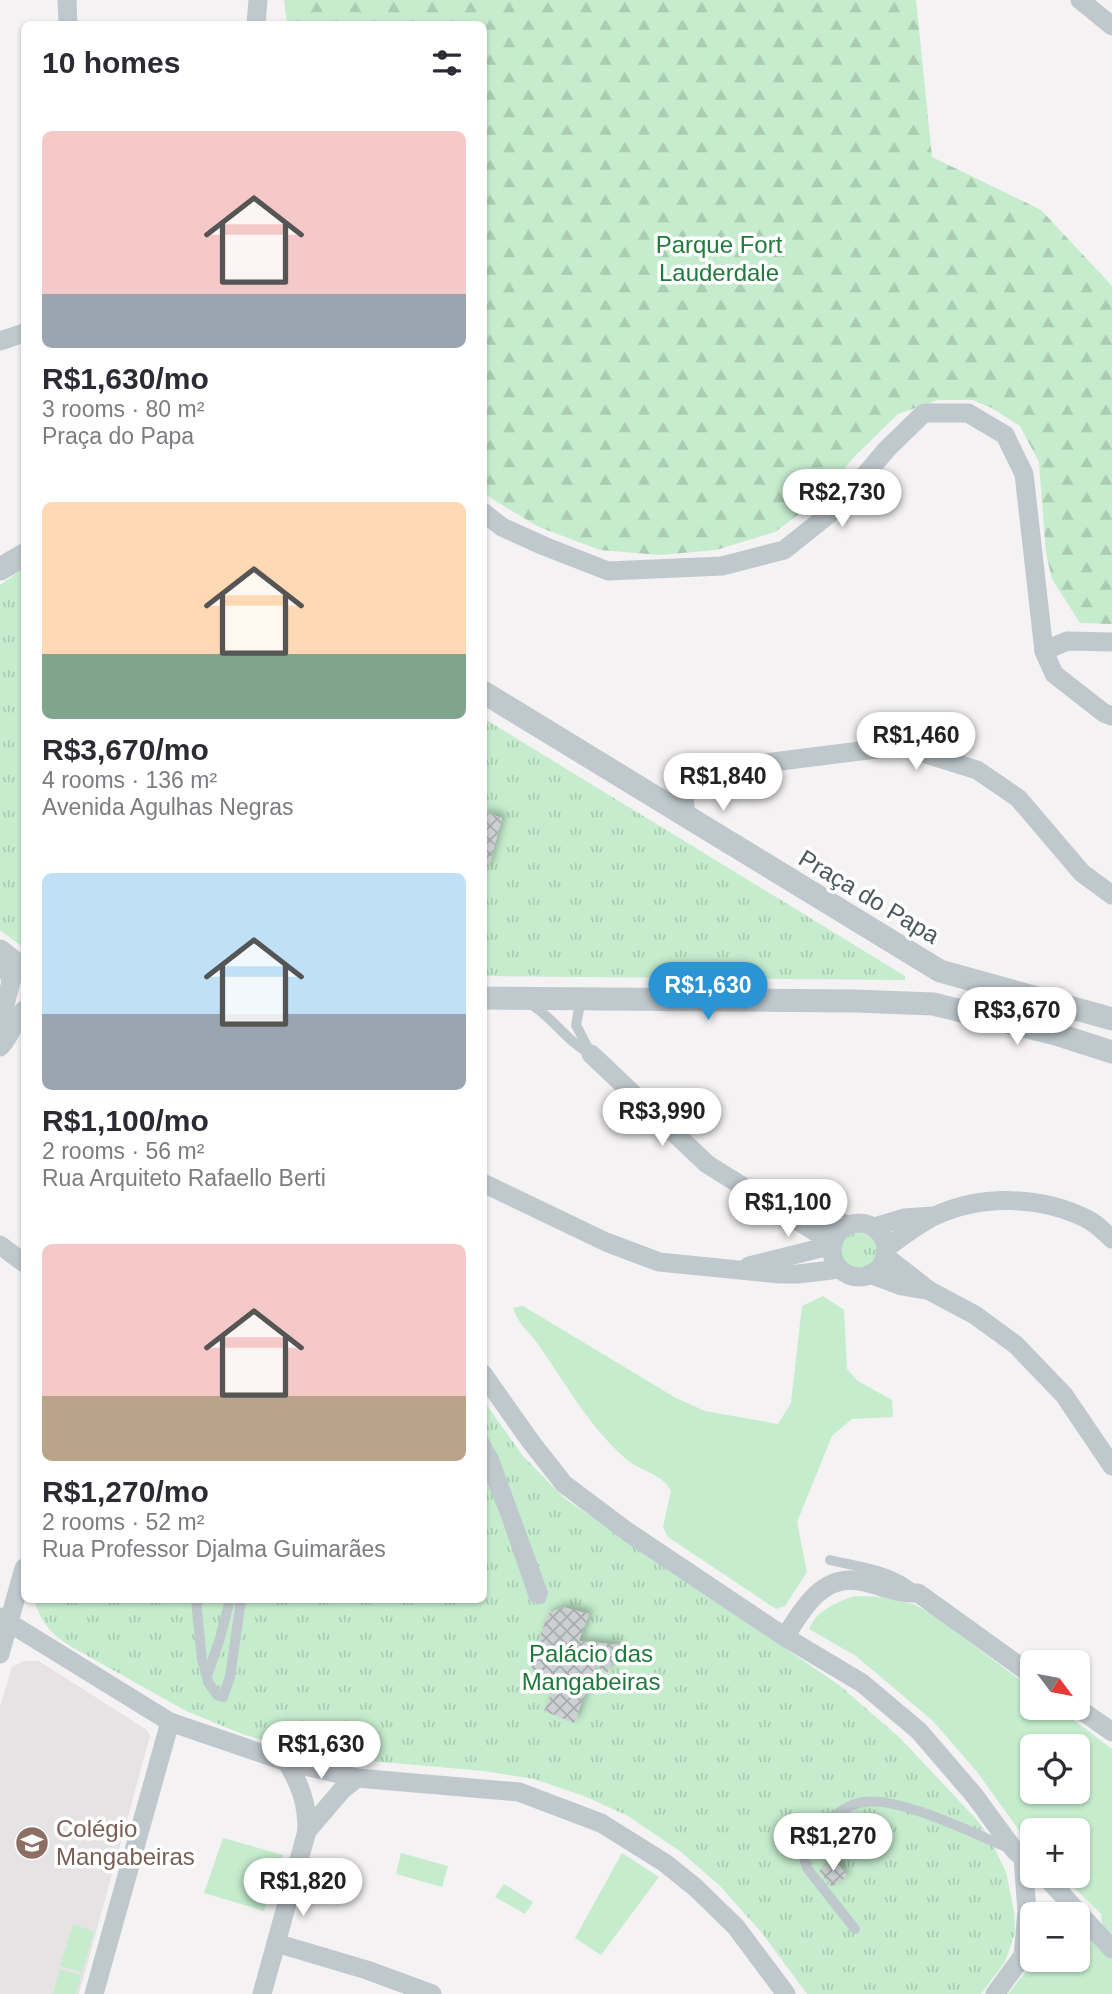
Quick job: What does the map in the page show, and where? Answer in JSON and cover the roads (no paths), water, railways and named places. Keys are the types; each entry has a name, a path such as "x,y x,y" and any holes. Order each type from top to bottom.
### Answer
{"street":[{"path":"67,0 68,21"},
{"path":"1080,0 1112,26"},
{"path":"0,341 21,334"},
{"path":"487,515 502,527 608,571 722,566 784,550 838,506 887,449 924,413 968,413 1005,435 1024,474 1044,651 1054,674 1104,713 1112,716"},
{"path":"0,569 21,557"},
{"path":"1044,651 1067,641 1112,642"},
{"name":"Praça do Papa","path":"487,694 940,971 1112,1019"},
{"path":"686,816 684,789 689,778 701,771 900,746 977,770 1018,798 1082,873 1112,895"},
{"path":"2,953 21,968"},
{"path":"0,1023 11,982 2,953"},
{"path":"933,1004 940,971"},
{"path":"487,998 933,1004 1056,1034 1112,1052"},
{"path":"0,1047 9,1038 21,1013"},
{"path":"591,1054 707,1164 833,1244"},
{"path":"487,1185 593,1237 659,1262 798,1274 840,1269 854,1276 870,1274 901,1286 930,1291"},
{"path":"765,1201 848,1225 866,1224 874,1227 880,1233 885,1252 882,1263 870,1274"},
{"path":"874,1227 904,1217 935,1216 995,1201 1035,1201 1088,1219 1112,1239"},
{"path":"885,1252 935,1216"},
{"path":"840,1269 832,1254 833,1244 841,1230 848,1225"},
{"path":"734,1270 833,1244"},
{"path":"0,1245 21,1261"},
{"path":"885,1252 930,1291 975,1315 1016,1345 1064,1395 1112,1466"},
{"path":"487,1380 564,1485 628,1532 785,1637 862,1684 919,1731 1020,1854"},
{"path":"0,1654 5,1620 21,1576"},
{"path":"785,1637 806,1604 822,1589 857,1580 901,1594 918,1593 1020,1666"},
{"path":"5,1620 170,1722 287,1762 357,1778 519,1792 601,1823 665,1863 696,1888 736,1927 786,1994"},
{"path":"1090,1716 1112,1732"},
{"path":"94,1994 170,1722"},
{"path":"262,1994 307,1831 307,1813 302,1789 287,1762"},
{"path":"307,1831 342,1790 357,1778"},
{"path":"1055,1888 1066,1902"},
{"path":"1090,1928 1112,1949"},
{"path":"275,1943 367,1970 432,1994"},
{"path":"995,1994 1020,1963"}],"lane":[{"path":"520,998 539,1009 578,1048 591,1054"},
{"path":"581,999 576,1025 591,1054"},
{"path":"487,1447 543,1592 541,1600 534,1597 487,1468"},
{"path":"830,1560 882,1572 905,1581 918,1593"},
{"path":"197,1603 202,1660 208,1682 216,1695 223,1697 230,1677 241,1603"},
{"path":"207,1676 229,1603"},
{"path":"855,1929 807,1868 804,1860 804,1845 815,1832 843,1810 867,1801 895,1806 939,1818 1020,1857"}],"place":[{"name":"Colégio Mangabeiras","path":"32,1843"}],"park label":[{"name":"Parque Fort Lauderdale","path":"719,259"},
{"name":"Palácio das Mangabeiras","path":"591,1668"}]}
